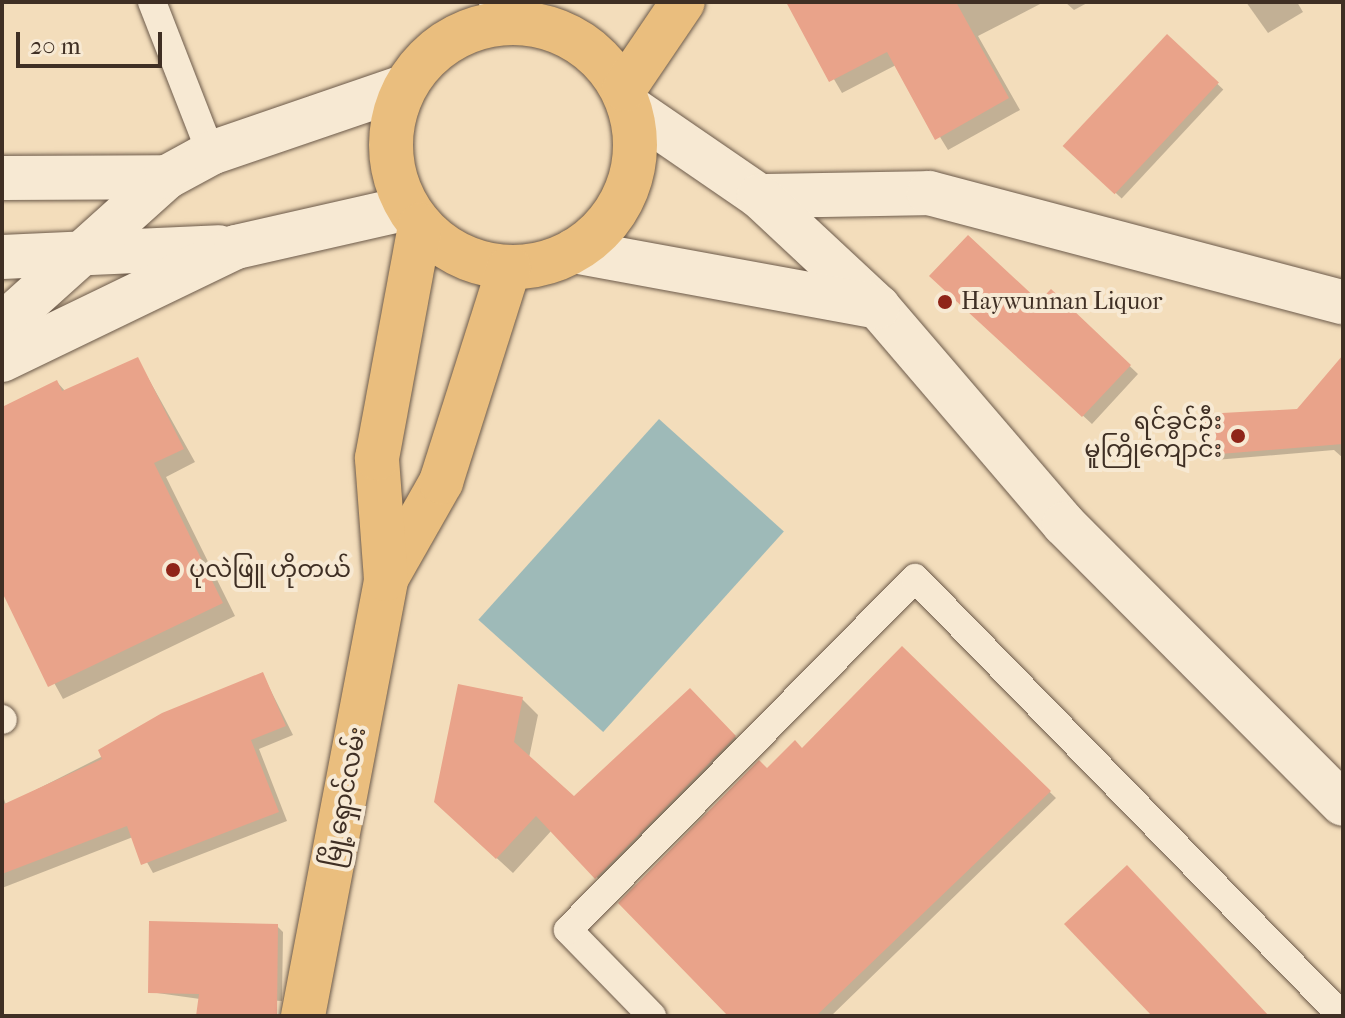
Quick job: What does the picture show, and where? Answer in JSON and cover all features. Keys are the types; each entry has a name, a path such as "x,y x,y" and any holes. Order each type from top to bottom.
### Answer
{"highway":[{"path":"627,98 683,2"},
{"path":"512,12 557,29 596,53 627,98 636,163 616,214 574,251 509,268 466,257 414,217 390,148 404,87 443,44 512,12"},
{"name":"မြို့ရှောင်လမ်း","path":"303,1016 386,579 377,458 414,217"},
{"name":"မြို့ရှောင်လမ်း","path":"386,579 441,482 509,268"}],"main road":[{"path":"2,325 76,253 167,177 211,153 404,87"},
{"path":"627,98 759,196 878,307 1064,524 1343,804"},
{"path":"2,178 167,177"},
{"path":"759,196 929,193 1343,302"},
{"path":"2,257 236,247 414,217"},
{"path":"2,360 236,247"},
{"path":"574,251 878,307"}],"lane":[{"path":"152,2 211,153"},
{"path":"652,1016 568,930 915,578 1342,1016"}],"water":[{"path":"659,419 784,531 603,732 478,620"}],"building":[{"path":"786,2 956,2 1009,98 935,140 887,52 829,82"},
{"path":"1167,34 1219,82 1115,194 1063,146"},
{"path":"968,235 1039,301 1051,289 1131,365 1082,417 929,276"},
{"path":"1343,355 1343,444 1207,455 1204,414 1297,409"},
{"path":"138,357 184,449 154,463 223,603 48,687 2,592 2,407 57,380 62,391"},
{"path":"902,646 1051,791 816,1016 728,1016 618,903 759,760 767,768 795,740 802,748"},
{"path":"263,672 286,726 251,740 279,812 141,865 127,826 2,874 2,805 102,759 98,750 162,713"},
{"path":"458,684 523,697 514,742 574,796 690,688 736,736 595,879 536,816 496,859 434,802"},
{"path":"1127,865 1269,1016 1152,1016 1064,924"},
{"path":"149,921 278,924 277,1016 196,1016 199,994 148,993"}],"place":[{"name":"Haywunnan Liquor","path":"945,302"},
{"name":"ရင်ခွင်ဦး မူကြိုကျောင်း","path":"1238,436"},
{"name":"ပုလဲဖြူ ဟိုတယ်","path":"173,570"}]}
